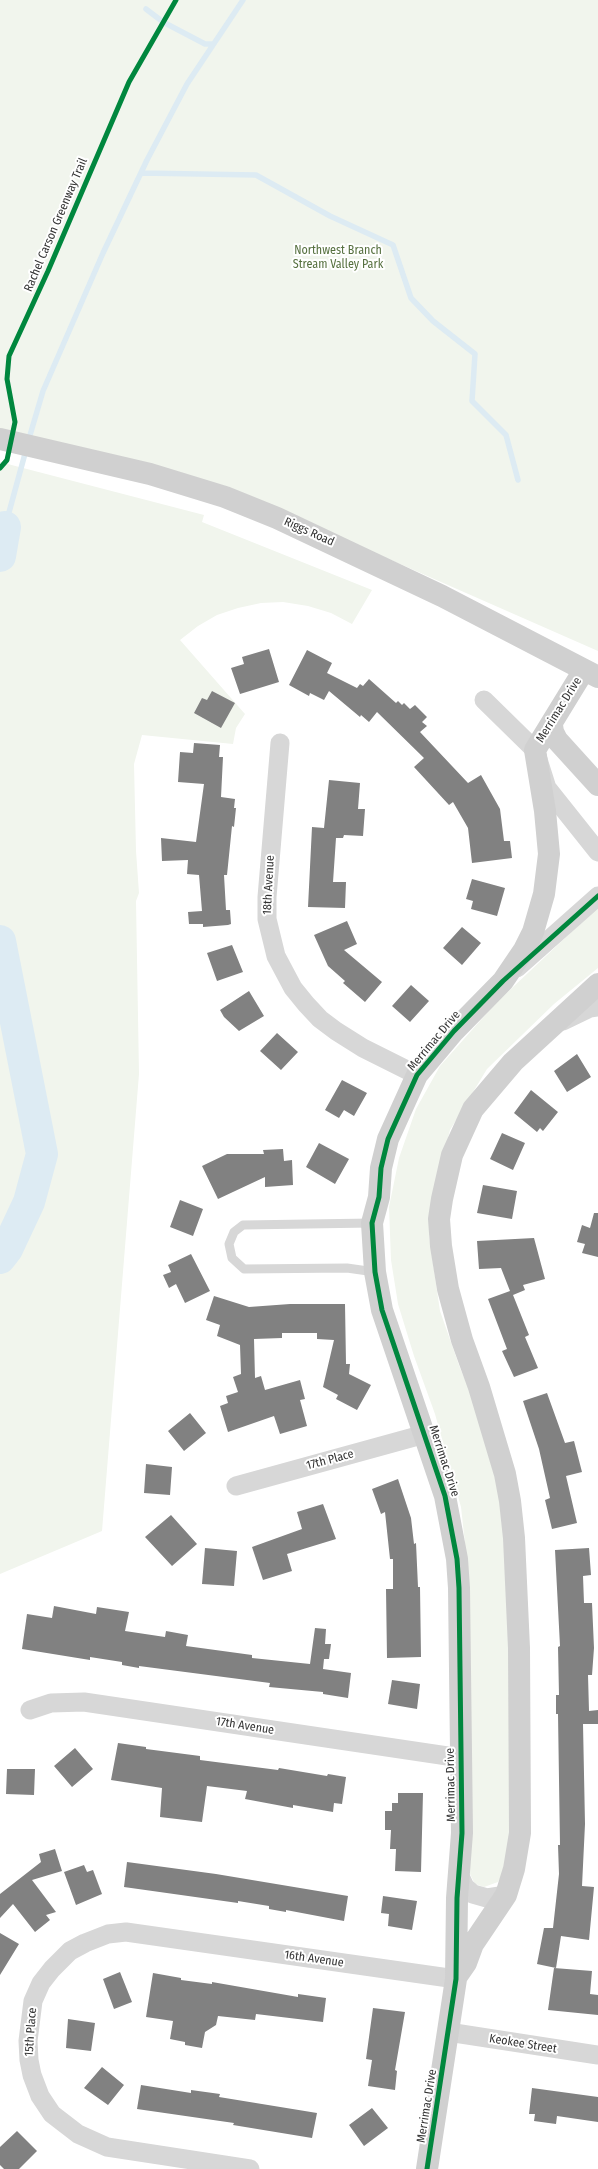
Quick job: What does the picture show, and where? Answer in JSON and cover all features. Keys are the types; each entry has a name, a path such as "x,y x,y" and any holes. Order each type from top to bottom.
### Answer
{"street":[{"name":"Riggs Road","path":"4,440 62,452 150,474 225,497 277,518 442,596 591,674"},
{"name":"Merrimac Drive","path":"535,750 591,674"},
{"path":"484,700 535,750 547,788 598,852"},
{"path":"552,725 553,732 557,740 598,785"},
{"name":"18th Avenue","path":"280,743 267,897 267,919 276,956 293,988 320,1019 363,1048 417,1075"},
{"path":"503,980 524,950 533,932 544,894 549,854 546,811 535,750"},
{"name":"Merrimac Drive","path":"427,2169 456,1979 459,1874 462,1833 459,1588 457,1559 445,1496 425,1434 386,1327 375,1272 372,1223 378,1197 381,1168 388,1139 417,1075 454,1031 503,980 598,896"},
{"name":"Merrimac Drive","path":"456,1979 466,1963 473,1944 506,1894 514,1869 520,1833 520,1648 514,1538 505,1474 451,1301 441,1246 439,1220 445,1178 452,1155 473,1109 513,1062 598,984"},
{"path":"553,1026 571,1016 598,1007"},
{"name":"17th Place","path":"236,1486 425,1434"},
{"name":"17th Avenue","path":"30,1710 51,1703 84,1702 461,1758"},
{"path":"459,1874 465,1887 472,1894 487,1898 506,1894"},
{"name":"15th Place","path":"173,1939 126,1932 108,1934 85,1942 70,1951 52,1969 41,1983 33,2001 28,2041 28,2060 32,2076 40,2096 52,2114 78,2134 93,2142 107,2147 127,2151 250,2169"},
{"name":"16th Avenue","path":"173,1939 456,1979"},
{"name":"Keokee Street","path":"448,2032 598,2055"}],"lane":[{"path":"372,1223 243,1225 234,1232 229,1244 232,1258 244,1269 346,1268 375,1272"}],"green space":[{"name":"Northwest Branch Stream Valley Park","path":"0,0 598,0 598,651 325,531 0,433"},
{"path":"0,462 204,515 202,522 372,590 352,624 331,613 308,606 283,602 261,603 238,608 217,615 198,626 180,640 245,714 236,728 233,744 142,735 134,764 136,851 139,893 136,901 139,1074 102,1531 0,1574"},
{"path":"598,907 598,968 554,1004 487,1069 450,1130 435,1190 429,1236 440,1311 460,1368 482,1420 494,1464 507,1536 513,1726 508,1864 498,1882 484,1887 475,1884 470,1874 465,1543 461,1507 435,1414 414,1356 398,1304 391,1260 389,1207 399,1158 416,1109 440,1066 495,1004"}],"building":[{"path":"269,649 279,682 240,694 231,668 244,664 242,657"},
{"path":"307,650 332,663 327,673 357,688 360,684 363,686 369,679 396,703 398,701 402,705 404,703 410,709 415,705 427,717 422,722 427,726 420,732 468,783 481,775 500,809 504,841 510,841 512,858 472,863 468,828 453,802 449,805 414,767 424,758 377,712 369,722 361,715 360,717 329,691 324,700 310,693 309,696 289,685"},
{"path":"212,691 235,703 221,728 194,713 202,698 207,700"},
{"path":"194,743 220,745 219,757 223,757 221,797 235,799 234,808 236,808 234,827 232,826 227,875 224,875 226,910 230,910 231,924 228,925 203,927 203,924 189,924 188,912 202,911 199,875 187,874 188,860 162,861 161,838 196,842 204,784 178,782 180,752 193,753"},
{"path":"329,780 360,783 358,809 365,809 363,836 344,835 343,838 336,838 333,882 346,882 345,908 308,907 312,827 324,828"},
{"path":"472,879 505,888 497,916 471,909 473,901 466,899"},
{"path":"347,921 357,944 344,950 382,982 365,1002 343,983 345,981 328,966 314,935"},
{"path":"462,927 481,943 462,965 443,948"},
{"path":"232,945 243,972 217,981 207,953"},
{"path":"411,985 429,1001 410,1022 392,1006"},
{"path":"249,991 264,1016 239,1031 224,1017 220,1010"},
{"path":"277,1033 298,1052 281,1070 260,1051"},
{"path":"577,1054 591,1077 567,1092 554,1071"},
{"path":"342,1080 367,1093 354,1116 344,1110 339,1118 325,1110"},
{"path":"531,1090 558,1112 543,1131 540,1128 537,1132 514,1113"},
{"path":"502,1133 525,1143 513,1170 490,1159"},
{"path":"319,1143 349,1159 335,1184 306,1167"},
{"path":"283,1149 284,1161 292,1160 293,1185 265,1187 265,1177 218,1199 202,1166 227,1154 264,1154 263,1150"},
{"path":"483,1185 517,1191 512,1219 477,1213"},
{"path":"180,1200 203,1209 193,1236 170,1227"},
{"path":"594,1213 598,1213 598,1257 582,1253 585,1244 577,1242 582,1225 590,1228"},
{"path":"534,1238 545,1279 523,1285 525,1290 513,1295 529,1335 525,1337 538,1368 514,1377 502,1351 507,1349 488,1299 510,1291 501,1268 479,1269 477,1241"},
{"path":"191,1254 210,1291 185,1303 176,1284 169,1288 163,1275 171,1272 168,1265"},
{"path":"214,1296 249,1307 290,1304 345,1304 346,1364 350,1364 349,1374 371,1385 357,1410 336,1399 338,1395 323,1387 334,1340 317,1339 317,1333 282,1333 282,1338 254,1339 255,1378 261,1376 265,1390 300,1380 305,1399 300,1400 307,1426 280,1434 274,1416 228,1432 220,1406 228,1403 226,1396 238,1392 233,1377 241,1374 240,1345 217,1336 220,1325 206,1320"},
{"path":"547,1393 565,1443 574,1441 582,1472 566,1476 577,1523 552,1529 545,1500 550,1498 539,1449 523,1401"},
{"path":"190,1413 206,1433 184,1451 168,1431"},
{"path":"146,1464 172,1467 170,1495 144,1493"},
{"path":"398,1479 411,1518 414,1544 416,1543 418,1587 420,1587 421,1657 387,1658 386,1589 393,1589 393,1559 390,1559 385,1512 381,1514 372,1489"},
{"path":"323,1504 336,1539 287,1554 292,1571 263,1580 252,1547 302,1529 297,1512"},
{"path":"171,1515 197,1544 172,1566 145,1537"},
{"path":"205,1548 237,1551 234,1586 202,1584"},
{"path":"589,1548 591,1575 583,1576 584,1603 592,1603 594,1648 592,1675 588,1675 589,1711 598,1710 598,1724 583,1724 585,1824 582,1886 594,1887 589,1940 561,1936 556,1968 537,1964 544,1928 553,1928 559,1874 558,1714 556,1714 556,1695 559,1695 558,1647 560,1646 555,1550"},
{"path":"54,1606 96,1614 97,1607 129,1612 125,1631 165,1637 166,1631 188,1635 186,1646 252,1655 252,1658 310,1664 315,1628 326,1629 325,1644 331,1644 329,1659 324,1659 323,1669 351,1673 348,1698 323,1694 323,1692 269,1687 270,1683 139,1666 139,1668 122,1665 122,1662 90,1657 90,1660 22,1649 27,1614 52,1618"},
{"path":"392,1680 420,1684 417,1709 388,1704"},
{"path":"118,1743 146,1747 146,1749 200,1756 200,1760 278,1770 279,1768 327,1776 328,1774 346,1777 342,1804 334,1803 333,1812 293,1805 293,1808 245,1799 247,1791 207,1786 202,1822 160,1817 162,1788 111,1780"},
{"path":"75,1748 93,1769 72,1787 54,1766"},
{"path":"7,1769 35,1769 34,1795 6,1794"},
{"path":"398,1793 423,1793 421,1872 395,1871 396,1849 390,1849 391,1830 385,1830 385,1811 392,1811 392,1803 398,1803"},
{"path":"55,1849 62,1871 32,1880 56,1912 46,1915 50,1920 35,1932 13,1904 0,1918 0,1894 41,1862 39,1854"},
{"path":"127,1862 216,1874 348,1896 344,1921 286,1910 286,1912 269,1909 269,1906 238,1901 238,1903 124,1887"},
{"path":"84,1865 87,1872 93,1870 102,1894 76,1905 64,1872"},
{"path":"383,1896 417,1901 412,1930 388,1926 389,1914 381,1913"},
{"path":"0,1933 19,1944 0,1975"},
{"path":"554,1968 592,1971 590,1994 598,1995 598,2015 548,2010"},
{"path":"120,1972 132,2002 114,2009 103,1979"},
{"path":"153,1973 181,1978 181,1980 212,1984 212,1982 298,1997 298,1994 326,1998 323,2022 256,2014 255,2020 218,2016 216,2025 205,2032 202,2048 185,2045 185,2042 170,2039 173,2021 146,2017"},
{"path":"373,2008 405,2012 395,2070 397,2071 395,2090 368,2086 372,2060 366,2059"},
{"path":"68,2019 95,2023 91,2051 66,2048"},
{"path":"102,2067 124,2085 108,2105 84,2088"},
{"path":"141,2085 191,2093 191,2090 220,2094 219,2097 317,2113 312,2138 233,2125 234,2123 137,2109"},
{"path":"532,2088 598,2097 598,2122 557,2116 556,2124 534,2121 535,2114 529,2114"},
{"path":"372,2108 388,2128 364,2146 349,2125"},
{"path":"17,2131 37,2151 19,2169 4,2169 0,2165 0,2147"}],"waterway":[{"path":"28,442 43,391 103,253 147,160 187,84 243,0"},
{"path":"146,9 163,22 205,44 213,44"},
{"path":"141,173 256,175 330,216 393,245 411,298 433,321 475,354 472,401 506,435 518,480"},
{"path":"5,527 26,450"},
{"path":"0,556 5,527"},
{"path":"0,941 42,1154 29,1202 7,1249 0,1258"}],"cycle path":[{"name":"Rachel Carson Greenway Trail","path":"0,468 7,460 15,422 7,379 9,356 48,271 129,82 176,0"},
{"path":"427,2169 456,1979 457,1898 462,1833 459,1588 457,1559 445,1496 382,1310 375,1272 372,1223 379,1197 381,1168 388,1139 417,1075 454,1031 503,981 598,896"}]}
